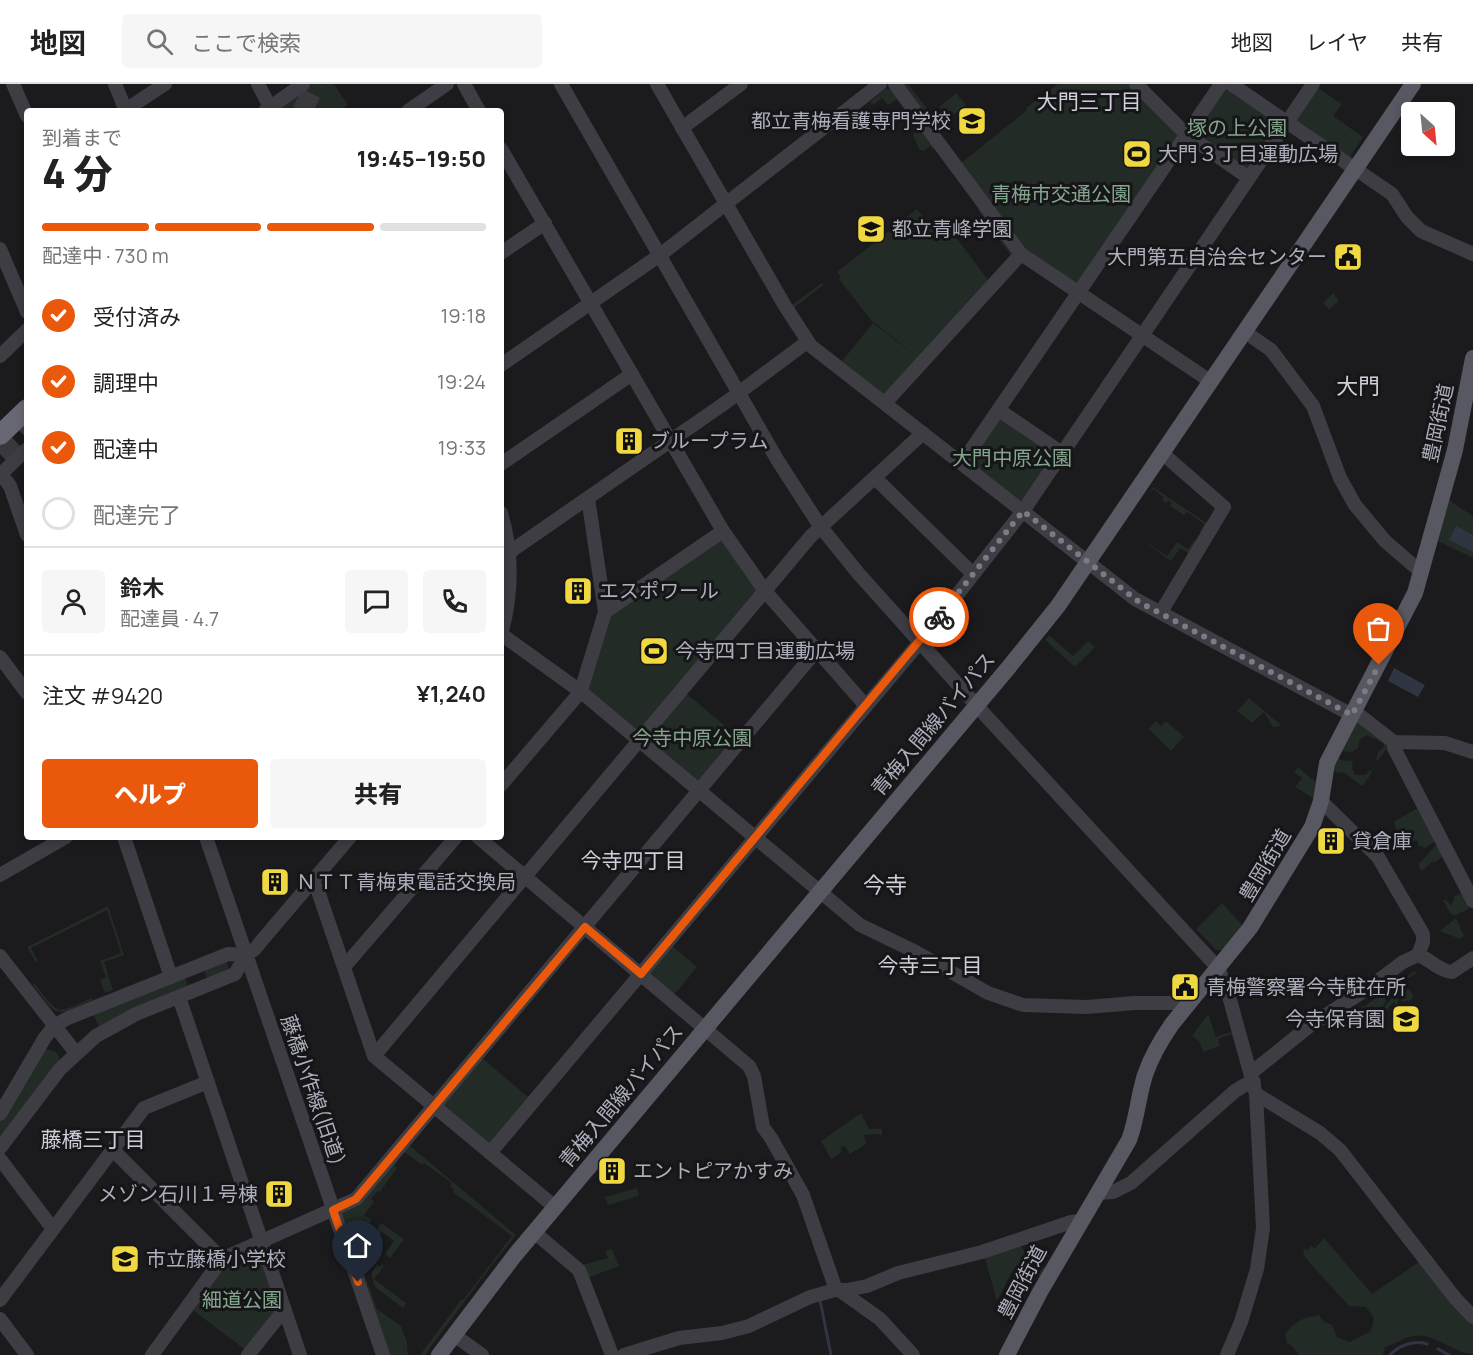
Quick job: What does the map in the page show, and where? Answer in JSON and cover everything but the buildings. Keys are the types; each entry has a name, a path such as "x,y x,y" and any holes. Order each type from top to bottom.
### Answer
{"highway":[{"path":"0,435 24,412"}],"main road":[{"name":"青梅入間線バイパス","path":"439,1355 534,1232 1058,606 1413,84"},
{"name":"豊岡街道","path":"1007,1355 1080,1221 1129,1140 1149,1066 1172,1024 1250,928 1312,827 1321,801 1325,768 1411,602 1455,450 1473,358"}],"street":[{"path":"13,84 24,109"},
{"path":"115,84 124,108"},
{"path":"129,108 165,84"},
{"path":"258,84 268,108"},
{"path":"272,108 303,84"},
{"path":"412,108 447,84"},
{"path":"464,84 477,108"},
{"path":"561,84 783,470 820,526 858,573 976,705 1218,968 1227,989 1254,1083 1263,1238 1257,1269 1241,1322 1227,1355"},
{"path":"657,84 807,342 1136,599 1353,713 1394,742 1445,743 1473,752"},
{"path":"682,128 741,84"},
{"path":"504,363 660,255 880,84"},
{"path":"895,84 1021,254 1210,381"},
{"path":"1136,84 1186,135 1249,177"},
{"path":"962,463 1221,84"},
{"path":"1231,84 1392,194 1421,231 1473,254"},
{"path":"490,1153 920,642 1023,511 1313,84"},
{"path":"504,154 723,531 765,591 866,706"},
{"path":"504,252 545,223"},
{"path":"0,249 24,305"},
{"path":"885,403 1021,254"},
{"path":"1245,332 1271,350 1313,406 1340,478 1358,510 1385,541 1421,572"},
{"path":"0,356 24,333"},
{"path":"504,618 509,590 505,555 671,441 807,342"},
{"path":"504,462 632,374"},
{"path":"0,425 24,402"},
{"path":"999,410 1062,453"},
{"path":"374,1056 820,526 923,433"},
{"path":"24,451 0,475 10,486 24,526"},
{"path":"1161,612 1224,507 1162,453"},
{"path":"875,478 973,573"},
{"path":"504,781 580,691 605,612 588,498"},
{"path":"605,612 723,531"},
{"path":"504,637 580,691 860,925 1009,1002 1023,1005 1087,1007 1134,1003 1189,1003"},
{"path":"152,1355 222,1259 356,1199 816,651"},
{"path":"0,657 22,677"},
{"path":"1394,742 1394,748 1473,901"},
{"path":"1097,1193 1113,1192 1131,1183 1236,1091 1245,1085 1254,1083 1312,1024 1367,989 1403,962 1418,955 1423,942 1423,934 1381,861 1321,801"},
{"path":"0,875 61,840"},
{"path":"125,840 171,976"},
{"name":"藤橋小作線(旧道)","path":"207,840 383,1355"},
{"path":"0,1148 60,1069 96,1036 113,1026 235,974 246,955 255,949 347,840"},
{"path":"344,968 453,840"},
{"path":"482,840 753,1071 763,1127 803,1195 835,1287 880,1319 913,1355"},
{"path":"312,881 320,896 374,1056 555,1207"},
{"path":"0,1114 54,1026 228,954 246,955"},
{"path":"1418,955 1446,972 1452,972 1473,958"},
{"path":"0,956 76,1053"},
{"path":"179,997 300,1355"},
{"path":"0,1300 144,1108 208,1082"},
{"path":"1254,1083 1340,1150 1438,1276 1473,1317"},
{"path":"113,1150 222,1259"},
{"path":"0,1159 53,1229"},
{"path":"624,1355 679,1338 722,1333 749,1326 802,1300 831,1291 867,1286 898,1273 982,1252 1080,1221"},
{"path":"534,1232 576,1267 581,1274 612,1355"},
{"path":"248,1355 284,1310"},
{"path":"0,1319 27,1355"},
{"path":"454,1335 482,1355"}],"green space":[{"path":"310,84 334,84 348,105 344,108 280,108 280,105"},
{"path":"902,84 908,84 930,112 926,116"},
{"name":"青梅市交通公園","path":"1058,84 1130,84 1179,137 1080,283 1076,284 1026,249 961,163"},
{"name":"塚の上公園","path":"1225,86 1280,124 1249,169 1245,170 1194,135"},
{"path":"1316,87 1342,104 1333,116 1363,137 1350,157 1347,158 1295,122"},
{"path":"886,89 893,90 912,116 912,120 897,99 890,104 882,98 873,105 870,102"},
{"path":"956,93 966,105 948,119 939,107"},
{"path":"917,127 929,137 934,152 930,146 924,151 920,150 913,136"},
{"path":"980,208 1013,252 1013,257 886,395 882,396 812,342 791,308 793,304 822,283 823,285 794,308 814,340 842,361 873,323 918,357 871,320 839,279 841,277 837,272 917,209 933,228 943,220 988,280 1010,254 978,210"},
{"path":"1333,293 1339,301 1329,310 1323,303"},
{"name":"大門中原公園","path":"999,416 1056,455 1024,502 1020,503 970,465 970,460"},
{"path":"1153,487 1211,526 1205,535 1200,531 1204,524 1187,512 1184,515 1170,506 1172,503 1162,500 1164,498 1154,489 1149,493"},
{"path":"1447,499 1473,516 1473,558 1438,541"},
{"path":"1138,537 1167,556 1177,542 1188,549 1194,540 1200,544 1192,556 1180,548 1171,561"},
{"name":"今寺四丁目運動広場","path":"721,538 758,589 653,718 637,732 587,687 609,616"},
{"path":"1049,635 1073,656 1088,641 1095,647 1075,667 1045,640"},
{"name":"今寺中原公園","path":"687,694 736,735 698,782 648,741 648,737"},
{"path":"1249,698 1282,726 1273,727 1264,712 1252,723 1237,711"},
{"path":"1355,720 1389,746 1378,760 1376,760 1378,752 1384,744 1367,735 1360,739 1358,748 1352,752 1341,751"},
{"path":"1156,721 1161,726 1166,721 1184,737 1171,751 1149,729"},
{"path":"1338,757 1341,760 1353,761 1352,768 1355,775 1366,775 1372,770 1362,786 1345,773 1336,772 1332,768"},
{"path":"1298,767 1318,784 1316,800 1295,787 1302,778 1294,772"},
{"path":"1418,808 1436,841 1425,848 1419,846 1417,840 1403,842 1394,824 1395,821"},
{"path":"1435,846 1438,846 1444,855 1422,871 1418,865"},
{"path":"1460,893 1466,896 1470,905 1468,909 1454,916 1443,900 1451,905 1453,897"},
{"path":"1222,903 1243,926 1227,950 1216,950 1196,929"},
{"path":"108,906 124,955 104,962 113,990 105,993 100,980 106,977 100,961 121,953 107,910 31,948 38,961 36,962 27,947"},
{"path":"1456,918 1464,936 1460,939 1440,931"},
{"path":"671,945 697,967 674,995 651,976 650,970"},
{"path":"224,961 229,969 208,981 203,968"},
{"path":"1413,972 1418,972 1400,983 1398,991 1393,990 1393,993 1388,994 1388,998 1385,997 1386,1001 1382,1008 1375,1011 1371,1006 1369,1011 1372,1014 1379,1013 1392,998 1398,999 1398,1003 1395,1005 1395,1001 1377,1019 1367,1017 1362,1008"},
{"path":"184,975 189,989 100,1029 92,1012"},
{"path":"35,984 54,1007 59,1009 71,1007 92,998 93,1000 64,1012 58,1012 48,1004 33,985"},
{"path":"1405,988 1406,991 1408,988 1414,996 1408,1002 1407,1000 1403,1002 1400,997 1401,991"},
{"path":"1208,1014 1216,1037 1231,1032 1232,1034 1218,1039 1220,1046 1203,1052 1199,1041 1192,1036"},
{"path":"45,1049 55,1051 59,1056 59,1063 0,1142 0,1121"},
{"path":"478,1059 483,1059 528,1097 488,1145 442,1107"},
{"path":"861,1113 869,1129 882,1129 882,1137 880,1134 864,1135 866,1144 850,1154 845,1146 840,1148 842,1152 831,1159 821,1141"},
{"path":"409,1145 516,1235 425,1355 420,1355 512,1236 453,1192 450,1186 452,1183 404,1152"},
{"path":"396,1159 398,1160 394,1165 397,1168 380,1192 378,1191 371,1199 374,1202 364,1215 372,1220 366,1228 357,1231 346,1225 341,1213"},
{"path":"637,1188 639,1196 608,1205 605,1197"},
{"path":"381,1223 404,1239 390,1258 385,1254 394,1241 382,1232 378,1236 374,1233"},
{"path":"1324,1238 1372,1294 1422,1260 1473,1322 1473,1354 1465,1353 1428,1337 1413,1336 1385,1347 1383,1355 1299,1355 1287,1343 1285,1335 1299,1321 1319,1315 1323,1321 1332,1325 1337,1337 1350,1342 1371,1331 1374,1318 1366,1307 1349,1306 1303,1254 1305,1248 1308,1250 1311,1246 1315,1248"},
{"path":"359,1243 362,1251 358,1256 377,1309 401,1326 407,1342 408,1355 390,1355 354,1250"},
{"path":"1019,1243 1032,1262 1047,1269 1042,1278 1026,1270 1014,1268 997,1301 984,1255"},
{"name":"細道公園","path":"257,1249 261,1251 278,1308 249,1348 244,1349 194,1311 193,1307 225,1266"},
{"path":"612,1249 619,1266 587,1278 579,1266 608,1258 605,1251"},
{"path":"382,1264 384,1266 374,1279 406,1303 403,1308 375,1287 371,1274 377,1265 380,1267"}],"shaded area":[{"path":"1456,526 1473,535 1473,552 1449,540"},
{"path":"1394,668 1425,685 1418,697 1388,681"}],"waterway":[{"path":"820,1300 831,1355"},
{"path":"1390,1355 1407,1344 1427,1344"},
{"path":"1438,1349 1449,1355"}],"tunnel":[{"path":"304,108 316,84"},
{"path":"0,454 24,431"}],"way so far":[{"path":"939,617 1023,511 1139,602 1352,715 1379,665"}],"place":[{"name":"都立青梅看護専門学校","path":"972,121"},
{"name":"大門３丁目運動広場","path":"1137,154"},
{"name":"都立青峰学園","path":"871,229"},
{"name":"大門第五自治会センター","path":"1348,257"},
{"name":"ブループラム","path":"629,441"},
{"name":"エスポワール","path":"578,591"},
{"name":"今寺四丁目運動広場","path":"654,651"},
{"name":"貸倉庫","path":"1331,841"},
{"name":"ＮＴＴ青梅東電話交換局","path":"275,882"},
{"name":"青梅警察署今寺駐在所","path":"1185,987"},
{"name":"今寺保育園","path":"1406,1019"},
{"name":"エントピアかすみ","path":"612,1171"},
{"name":"メゾン石川１号棟","path":"279,1194"},
{"name":"市立藤橋小学校","path":"125,1259"}],"district":[{"name":"大門三丁目","path":"1089,102"},
{"name":"大門","path":"1358,386"},
{"name":"今寺四丁目","path":"633,861"},
{"name":"今寺","path":"885,885"},
{"name":"今寺三丁目","path":"930,966"},
{"name":"藤橋三丁目","path":"93,1140"}],"route":[{"path":"358,1282 333,1210 356,1199 585,927 641,974 939,617"}]}
